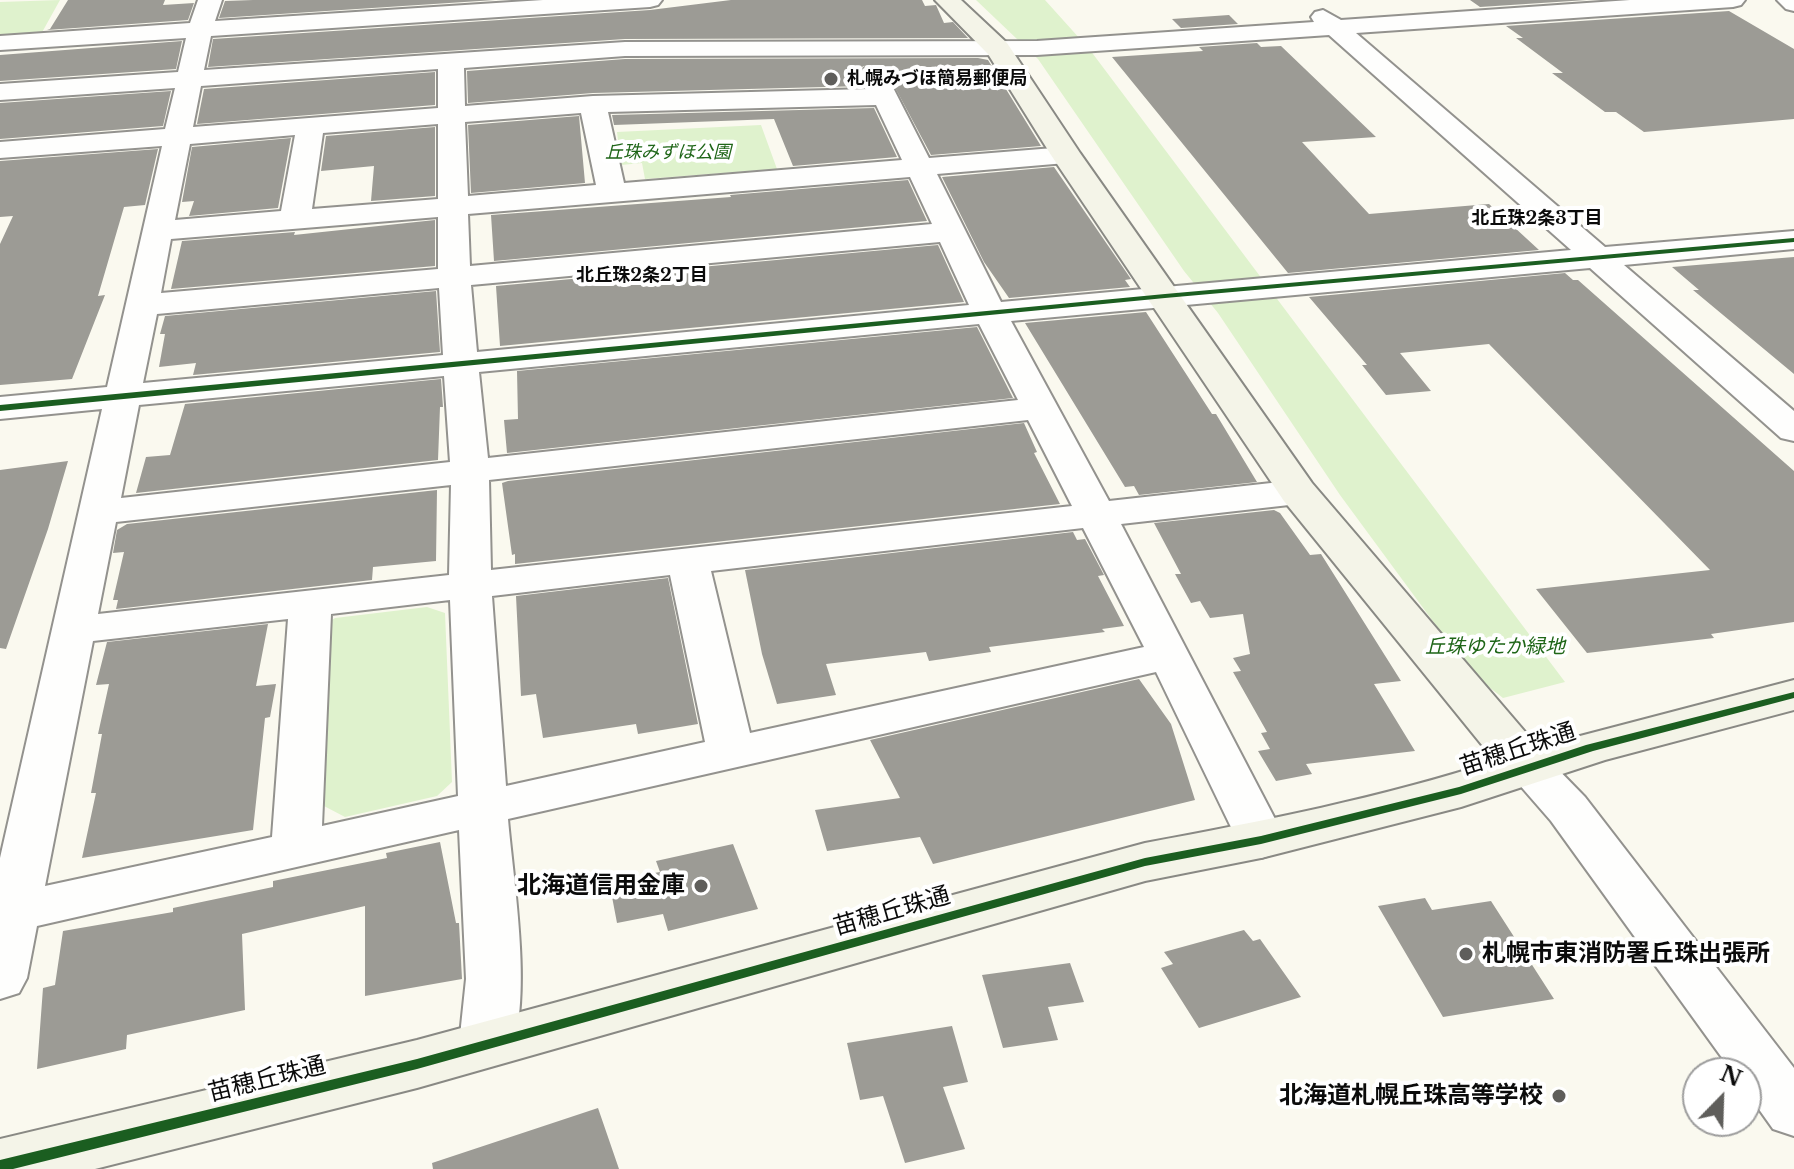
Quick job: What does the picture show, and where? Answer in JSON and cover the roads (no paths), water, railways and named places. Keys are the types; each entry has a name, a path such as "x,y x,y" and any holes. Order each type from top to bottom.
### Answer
{"street":[{"path":"0,43 205,15 650,0"},
{"path":"947,0 998,49 1066,155 1298,492 1483,717 1568,809 1794,1112"},
{"path":"1302,0 1794,430"},
{"path":"0,92 625,49 998,49 1733,0"},
{"path":"1789,0 1794,4"},
{"path":"624,1 625,49"},
{"path":"0,978 7,913 73,630 205,15"},
{"path":"865,49 883,97 990,313 1170,655 1261,840"},
{"path":"451,61 449,114 454,277 470,471 470,586 493,979 487,1045"},
{"path":"0,150 593,104 883,97"},
{"path":"593,104 612,193"},
{"path":"295,219 311,125"},
{"path":"157,231 1066,155"},
{"path":"142,305 950,232"},
{"path":"0,408 1165,296 1794,240"},
{"path":"98,512 1041,408"},
{"path":"73,630 1298,492"},
{"path":"688,561 731,753"},
{"path":"296,850 310,604"},
{"path":"7,913 1170,655"},
{"name":"苗穂丘珠通","path":"0,1166 487,1045 1145,862 1261,840 1461,790 1528,767 1794,695"}],"place":[{"name":"札幌みづほ簡易郵便局","path":"831,79"},
{"name":"北海道信用金庫","path":"701,886"},
{"name":"札幌市東消防署丘珠出張所","path":"1466,954"},
{"name":"北海道札幌丘珠高等学校","path":"1559,1096"}],"district":[{"name":"北丘珠2条3丁目","path":"1537,219"},
{"name":"北丘珠2条2丁目","path":"642,276"}],"park label":[{"name":"丘珠みずほ公園","path":"668,153"},
{"name":"丘珠ゆたか緑地","path":"1495,647"}]}
